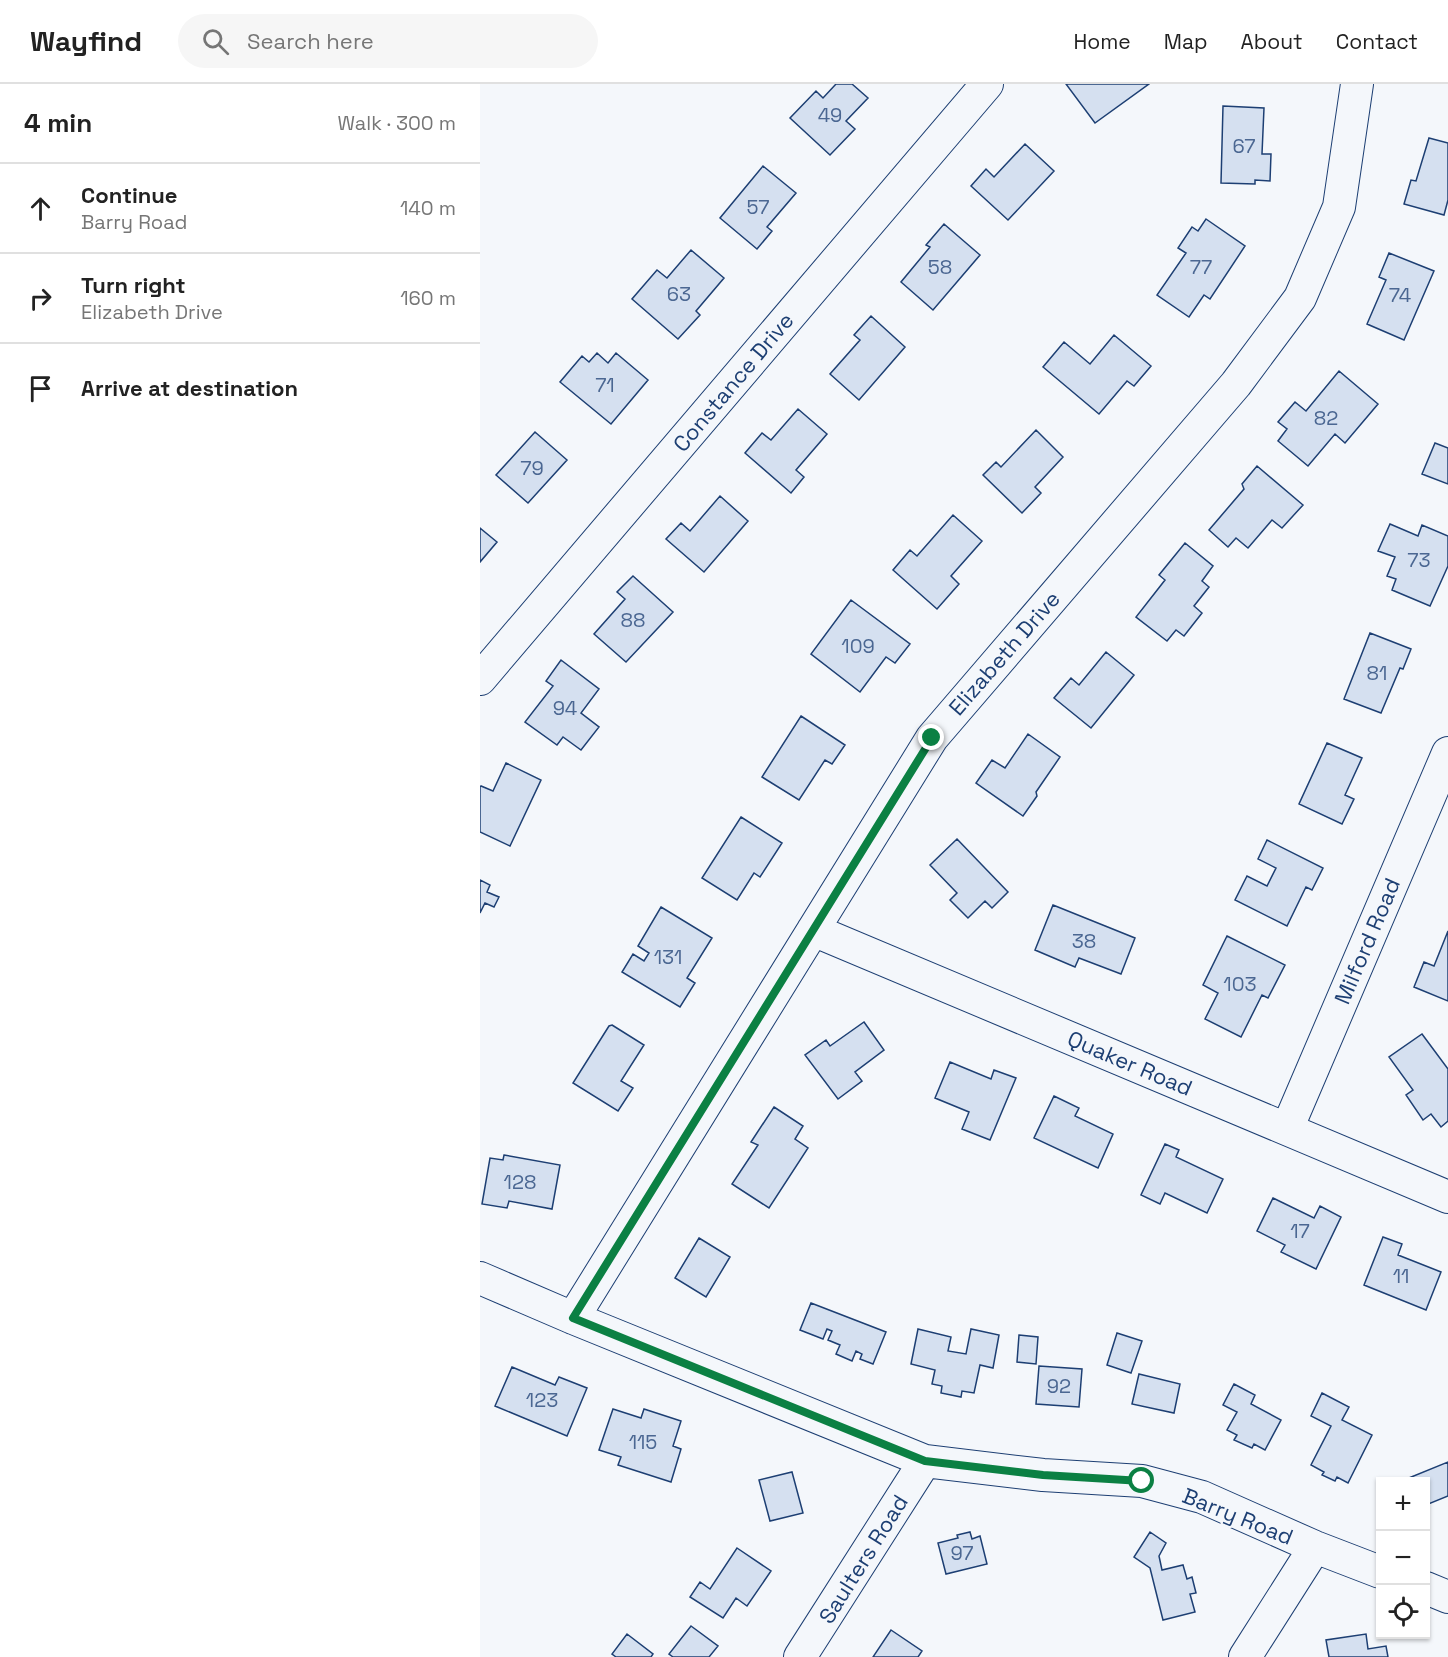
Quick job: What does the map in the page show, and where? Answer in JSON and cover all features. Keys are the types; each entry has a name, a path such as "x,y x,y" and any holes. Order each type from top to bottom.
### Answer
{"street":[{"name":"Constance Drive","path":"480,679 987,84"},
{"name":"Elizabeth Drive","path":"573,1318 932,738 1236,384 1300,298 1339,207 1357,84"},
{"name":"Milford Road","path":"1287,1129 1448,753"},
{"name":"Quaker Road","path":"813,930 1448,1197"},
{"name":"Barry Road","path":"480,1278 925,1461 1043,1475 1142,1481 1202,1497 1315,1547 1376,1570"},
{"name":"Saulters Road","path":"800,1657 925,1461"},
{"path":"1245,1657 1315,1547"},
{"path":"1430,1590 1448,1597"}],"building":[{"path":"836,84 852,84 868,98 846,121 855,129 830,155 790,118 816,91 823,98"},
{"path":"1066,84 1149,84 1095,123"},
{"path":"1223,106 1264,108 1262,154 1271,154 1270,181 1255,180 1255,184 1221,183"},
{"path":"1429,138 1448,143 1448,200 1444,215 1404,204 1411,180 1416,181"},
{"path":"1025,144 1054,171 1008,220 971,186 986,169 994,177"},
{"path":"763,166 796,193 767,227 772,231 757,249 720,218"},
{"path":"1206,219 1245,246 1210,299 1204,295 1189,317 1157,295 1186,253 1178,248 1192,227 1198,231"},
{"path":"944,224 980,255 933,310 901,282 930,247 926,245"},
{"path":"691,250 724,278 696,311 700,315 678,339 632,299 657,270 667,278"},
{"path":"1389,253 1434,271 1404,340 1367,324 1386,280 1379,277"},
{"path":"871,316 905,347 859,400 830,374 860,340 854,335"},
{"path":"1114,335 1151,366 1134,386 1127,381 1099,414 1043,367 1064,342 1090,364"},
{"path":"597,353 608,363 616,353 648,380 611,424 560,382 582,356 589,362"},
{"path":"1339,371 1378,404 1345,443 1335,434 1308,466 1278,441 1287,429 1278,422 1295,402 1306,411"},
{"path":"798,409 827,434 796,470 804,477 791,493 745,453 762,433 771,440"},
{"path":"1036,430 1063,457 1035,487 1041,493 1022,513 983,475 996,462 1001,467"},
{"path":"535,432 567,460 528,503 496,475"},
{"path":"1435,443 1448,448 1448,484 1422,474"},
{"path":"1257,466 1303,505 1282,528 1272,520 1248,548 1236,538 1228,547 1209,530 1244,489 1242,484"},
{"path":"720,496 748,521 704,572 666,539 681,523 690,531"},
{"path":"953,515 982,541 951,576 959,584 937,609 893,570 910,550 917,556"},
{"path":"1390,524 1418,536 1422,525 1448,536 1448,566 1430,606 1392,590 1396,579 1387,576 1395,557 1378,551"},
{"path":"480,528 497,542 480,562"},
{"path":"1185,543 1213,566 1202,581 1209,587 1194,606 1202,613 1184,636 1176,630 1167,641 1136,617 1165,580 1159,575"},
{"path":"633,576 673,612 626,662 594,634 625,599 617,592"},
{"path":"851,600 910,644 895,663 886,657 860,692 811,654"},
{"path":"1370,633 1411,649 1403,669 1400,668 1381,713 1344,699"},
{"path":"1106,652 1134,675 1091,728 1054,698 1071,678 1079,685"},
{"path":"561,660 599,689 581,713 599,727 581,750 563,737 557,745 525,722 553,686 546,681"},
{"path":"801,716 845,745 832,764 825,760 799,800 762,777"},
{"path":"1028,734 1060,757 1023,816 976,783 992,760 1005,768"},
{"path":"1327,743 1362,758 1345,795 1354,799 1342,824 1299,804"},
{"path":"506,763 541,780 510,846 480,832 480,787 493,791"},
{"path":"741,817 782,843 760,877 754,873 737,900 702,878"},
{"path":"957,839 1008,892 992,908 985,901 968,918 950,900 957,893 930,865"},
{"path":"1267,840 1323,868 1312,890 1306,887 1287,926 1235,900 1247,876 1267,886 1276,868 1258,859"},
{"path":"480,880 490,885 487,892 499,897 494,907 485,903 480,913"},
{"path":"1053,905 1135,938 1121,974 1079,958 1075,967 1035,950"},
{"path":"661,907 712,938 687,978 695,983 680,1007 622,972 633,954 644,961 649,953 638,946"},
{"path":"1448,931 1448,1001 1414,987 1424,962 1434,966"},
{"path":"1227,936 1285,965 1268,998 1262,995 1241,1037 1205,1019 1218,993 1203,985"},
{"path":"864,1022 884,1050 855,1072 862,1081 838,1099 805,1055 826,1040 830,1046"},
{"path":"612,1025 644,1045 621,1081 633,1088 618,1111 573,1083 609,1026"},
{"path":"1422,1034 1448,1069 1448,1121 1441,1127 1431,1114 1423,1120 1406,1095 1413,1090 1389,1057"},
{"path":"950,1062 991,1079 994,1070 1016,1078 990,1140 962,1129 969,1112 935,1098"},
{"path":"1054,1096 1079,1108 1075,1116 1113,1134 1098,1168 1034,1138"},
{"path":"774,1107 803,1126 795,1139 808,1148 769,1208 732,1184 758,1145 751,1142"},
{"path":"1165,1144 1179,1150 1176,1157 1223,1179 1207,1213 1165,1193 1160,1204 1141,1195"},
{"path":"504,1155 560,1165 552,1209 509,1201 507,1208 482,1204 490,1158 503,1160"},
{"path":"1273,1198 1314,1218 1320,1206 1341,1217 1316,1269 1281,1252 1285,1245 1257,1231"},
{"path":"1383,1237 1402,1244 1398,1255 1441,1272 1426,1310 1364,1285"},
{"path":"699,1238 730,1257 706,1297 675,1278"},
{"path":"811,1303 886,1332 873,1364 860,1359 862,1354 856,1351 852,1361 836,1354 840,1345 828,1340 832,1331 827,1329 823,1339 800,1330"},
{"path":"918,1329 951,1337 948,1351 966,1354 971,1329 999,1335 993,1368 980,1365 974,1393 962,1391 961,1397 941,1393 942,1386 932,1384 935,1370 911,1364"},
{"path":"1117,1333 1142,1341 1131,1373 1107,1365"},
{"path":"1019,1335 1038,1337 1036,1364 1017,1362"},
{"path":"1039,1366 1082,1369 1079,1407 1036,1404"},
{"path":"512,1367 555,1385 559,1377 587,1388 567,1436 495,1406"},
{"path":"1139,1374 1180,1384 1174,1413 1132,1404"},
{"path":"1234,1384 1255,1395 1251,1404 1281,1420 1265,1450 1254,1444 1252,1448 1234,1440 1237,1435 1227,1430 1237,1412 1223,1405"},
{"path":"1322,1393 1349,1407 1342,1420 1372,1435 1348,1483 1337,1477 1335,1481 1322,1475 1324,1472 1311,1465 1331,1426 1311,1416"},
{"path":"613,1409 641,1418 644,1409 681,1421 673,1446 681,1449 671,1482 618,1465 621,1457 599,1450"},
{"path":"1448,1462 1448,1496 1430,1503 1430,1477 1411,1477"},
{"path":"792,1472 803,1513 770,1521 759,1480"},
{"path":"970,1532 972,1539 980,1536 987,1564 946,1574 938,1543"},
{"path":"1150,1532 1166,1543 1159,1556 1162,1570 1183,1565 1187,1579 1192,1577 1196,1593 1190,1594 1195,1612 1163,1620 1150,1568 1134,1557"},
{"path":"737,1548 771,1571 747,1606 736,1598 723,1618 690,1597 700,1582 710,1589"},
{"path":"691,1626 718,1646 709,1657 673,1657 669,1654"},
{"path":"891,1630 922,1651 918,1657 873,1657"},
{"path":"627,1634 653,1654 651,1657 616,1657 612,1654"},
{"path":"1366,1634 1368,1649 1386,1646 1388,1657 1329,1657 1326,1640"}],"route":[{"path":"932,738 573,1318 925,1461 1043,1475 1142,1481"}]}
